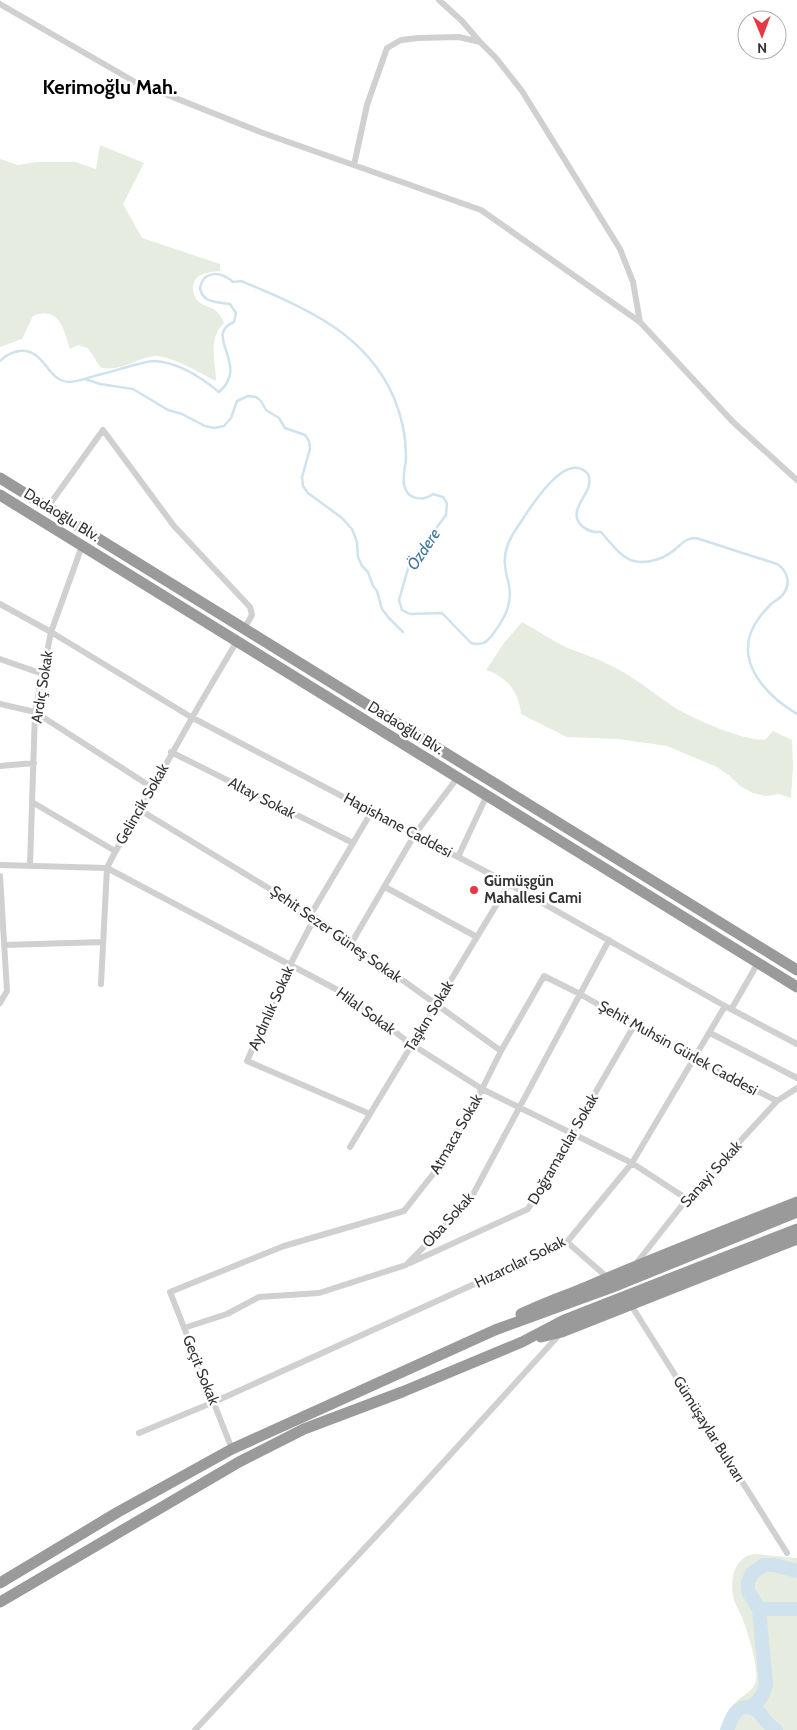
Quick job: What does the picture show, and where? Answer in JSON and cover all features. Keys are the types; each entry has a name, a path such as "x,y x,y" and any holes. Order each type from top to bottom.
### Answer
{"highway":[{"name":"Dadaoğlu Blv.","path":"0,478 797,970"},
{"name":"Dadaoğlu Blv.","path":"0,495 797,987"},
{"path":"495,1330 511,1319 537,1306 797,1202"},
{"path":"0,1583 118,1512 232,1449 495,1330 618,1284 797,1212"},
{"path":"0,1602 239,1462 304,1430 522,1342 564,1320 797,1228"},
{"path":"522,1342 562,1332 797,1239"}],"street":[{"path":"439,0 462,21 496,58 550,133 620,249 633,282 640,322"},
{"path":"0,4 134,82 263,133 481,210 640,322 733,422 797,480"},
{"path":"354,165 367,105 387,48 400,40 418,38 459,37 480,42"},
{"path":"47,508 103,430 174,526 250,607 252,615 244,629"},
{"name":"Ardıç Sokak","path":"30,865 36,712 51,632 82,546"},
{"name":"Hapishane Caddesi","path":"0,604 51,632 191,717 509,884 797,1044"},
{"name":"Gelincik Sokak","path":"101,984 107,868 191,717 237,641"},
{"path":"0,658 43,674"},
{"path":"0,704 36,712 153,788"},
{"name":"Altay Sokak","path":"171,752 353,844"},
{"path":"0,766 34,763"},
{"path":"352,942 415,834 458,777"},
{"path":"458,857 487,795"},
{"path":"32,802 115,851"},
{"name":"Şehit Sezer Güneş Sokak","path":"140,810 313,915 501,1051"},
{"name":"Aydınlık Sokak","path":"370,1114 247,1061 313,915 372,812"},
{"name":"Hilal Sokak","path":"0,865 107,868 349,996 412,1045 482,1089 632,1163 687,1199"},
{"path":"0,876 7,991 0,1003"},
{"name":"Taşkın Sokak","path":"350,1148 509,884"},
{"path":"384,887 476,938"},
{"name":"Oba Sokak","path":"184,1328 227,1314 259,1297 319,1293 406,1265 470,1200 609,940"},
{"path":"4,945 103,942"},
{"name":"Hızarcılar Sokak","path":"139,1433 214,1402 567,1242 632,1163 710,1033 758,963"},
{"name":"Atmaca Sokak","path":"170,1292 284,1246 404,1211 437,1169 544,976 580,994"},
{"name":"Şehit Muhsin Gürlek Caddesi","path":"580,994 694,1059 777,1102"},
{"name":"Doğramacılar Sokak","path":"406,1265 528,1209 635,1024"},
{"path":"710,1033 797,1078"},
{"name":"Sanayi Sokak","path":"633,1267 687,1199 777,1102 797,1088"},
{"path":"567,1242 608,1278"},
{"name":"Geçit Sokak","path":"170,1292 232,1449"},
{"name":"Gümüşaylar Bulvarı","path":"631,1305 787,1553"},
{"path":"195,1730 390,1521 562,1332"}],"shaded area":[{"path":"100,145 144,163 123,204 142,238 220,264 220,271 202,274 198,277 193,289 197,300 218,312 224,323 219,329 214,343 216,381 169,358 155,356 117,368 101,368 88,348 78,345 70,349 63,328 55,317 49,314 33,316 22,339 0,347 0,159 18,165 37,162 75,162 96,169"},
{"path":"522,622 568,648 614,667 679,710 703,722 746,737 766,739 773,731 792,740 791,798 779,794 765,796 753,793 740,786 717,767 667,746 619,739 567,737 521,714 518,699 511,686 500,677 486,670 504,643"},
{"path":"755,1554 797,1558 797,1730 722,1730 734,1705 751,1690 756,1680 756,1666 752,1648 742,1617 734,1601 732,1589 733,1575 738,1563 748,1556"}],"waterway":[{"name":"Özdere","path":"0,361 14,352 30,352 40,359 52,374 59,379 69,382 143,363 163,362 189,372 219,392 228,382 230,372 223,335 225,328 234,322 236,313 230,304 211,301 204,297 200,288 202,282 209,275 219,274 233,282 241,281 287,301 330,324 350,339 367,356 382,375 399,412 405,442 406,457 403,481 407,492 417,498 425,498 433,494 443,497 447,503 446,515 409,565 399,600 402,610 410,614 442,613 471,643 481,644 486,641 501,622 509,603 510,589 505,560 510,539 543,490 561,473 571,468 580,468 588,474 589,479 588,488 577,511 580,524 592,531 601,532 618,552 625,557 637,562 650,561 663,557 686,540 696,538 777,564 783,570 787,577 786,589 782,596 765,610 755,624 749,638 748,652 756,676 765,688 786,707 797,714"},
{"path":"85,379 100,384 133,389 168,410 214,428 224,426 231,418 237,401 248,396 256,397 261,401 266,410 279,418 285,428 305,435 309,441 310,449 302,477 303,486 308,493 342,518 352,529 357,542 358,557 377,591 382,609 403,632"},
{"path":"748,1707 760,1698 766,1684 759,1609 748,1591 748,1582 752,1573 764,1565 774,1565 797,1571"},
{"path":"759,1609 797,1609"},
{"path":"727,1730 736,1712 747,1707 758,1711 768,1724 776,1730"}],"place":[{"name":"Gümüşgün Mahallesi Cami","path":"474,890"}],"district":[{"name":"Kerimoğlu Mah.","path":"110,87"}]}
